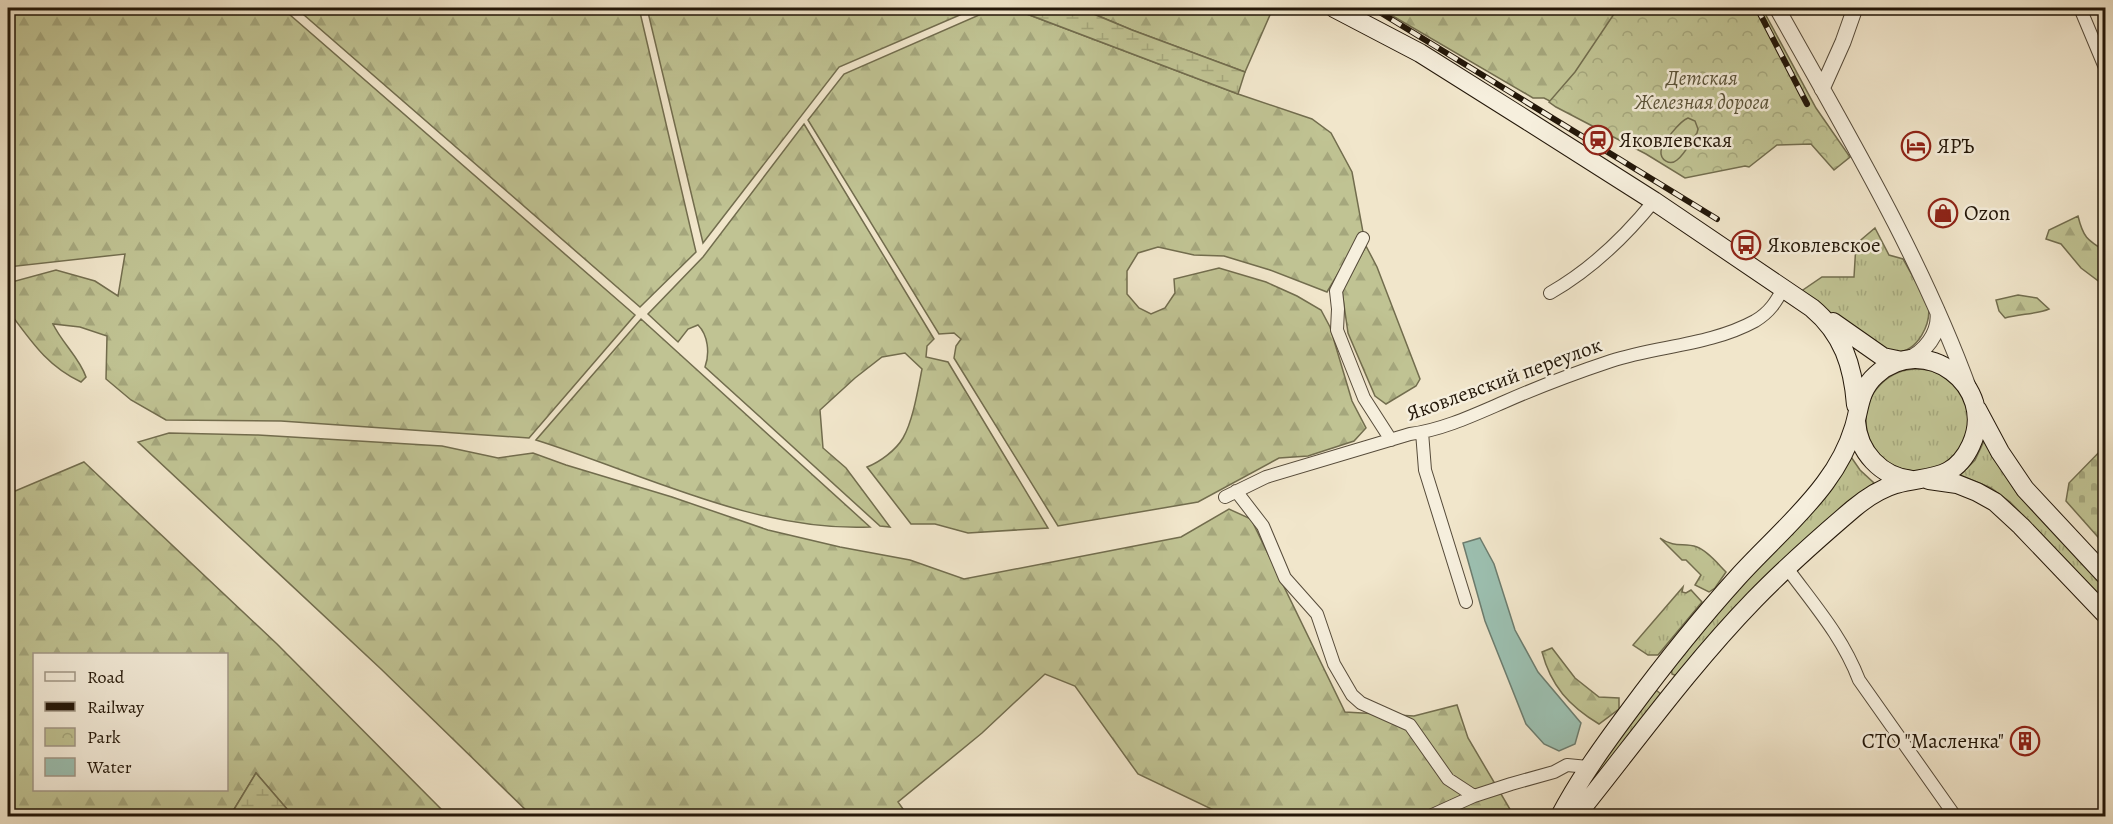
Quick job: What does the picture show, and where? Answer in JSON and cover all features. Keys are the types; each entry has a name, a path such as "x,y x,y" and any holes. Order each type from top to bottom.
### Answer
{"main road":[{"path":"1334,8 1420,53 1654,201 1784,287 1882,357 1904,361 1932,361 1950,370 1964,383 2000,452 2025,489 2106,576"},
{"path":"1812,308 1830,325 1845,351 1854,386 1859,439 1871,460 1889,474 1899,478 1938,480 1957,484 1995,502 2106,615"},
{"path":"1560,816 1588,767 1675,651 1724,593 1824,484 1854,428 1863,391 1876,375 1904,361"},
{"path":"1576,816 1712,648 1754,600 1787,568 1868,497 1890,486 1942,475 1951,470 1966,455 1977,425 1972,398"}],"street":[{"path":"1777,8 1935,301 1972,398"},
{"path":"1822,89 1856,8"},
{"path":"2080,8 2106,70"},
{"path":"1550,293 1596,263 1632,229 1654,201"},
{"path":"1363,238 1336,291 1337,330 1364,398 1391,440"},
{"name":"Яковлевский переулок","path":"1225,497 1266,477 1479,413 1613,360 1712,338 1733,331 1765,315 1776,303 1784,287"},
{"path":"1904,361 1919,352 1934,335 1939,318 1935,301"},
{"path":"1422,432 1425,470 1466,602"},
{"path":"1236,491 1263,526 1285,578 1317,614 1334,664 1352,694 1361,702 1410,726 1448,779 1474,796"},
{"path":"1787,568 1834,631 1849,655 1859,680 1955,816"},
{"path":"1430,816 1474,796 1554,772 1567,765 1588,767"}],"green space":[{"path":"8,8 282,8 635,315 529,438 281,421 166,420 131,400 106,379 107,336 80,327 53,324 83,370 86,377 81,382 51,362 8,314 8,283 56,270 95,281 118,296 125,254 8,267"},
{"path":"296,8 639,8 696,252 640,307"},
{"path":"647,8 976,8 839,67 703,243"},
{"path":"995,8 1011,8 1238,94 1312,119 1331,133 1352,172 1363,232 1327,292 1270,270 1224,256 1194,255 1158,247 1138,253 1127,271 1127,294 1139,308 1151,314 1165,308 1175,293 1174,279 1219,268 1266,282 1321,310 1330,327 1352,401 1366,428 1354,441 1308,456 1279,458 1198,502 1058,526 954,358 956,346 961,339 954,333 939,334 808,120 844,74"},
{"path":"1011,8 1079,8 1245,72 1238,94"},
{"path":"1080,8 1273,8 1245,72"},
{"path":"1379,8 1652,8 1615,134 1544,98 1533,98"},
{"name":"Детская Железная дорога","path":"1618,8 1762,8 1816,108 1850,157 1834,170 1811,144 1777,145 1749,167 1685,178 1646,154 1556,107 1549,102 1575,72"},
{"path":"1688,118 1695,121 1697,133 1680,157 1674,162 1666,161 1661,154 1662,147 1676,128"},
{"path":"804,124 934,339 927,346 926,357 948,362 1048,528 968,533 935,524 911,524 867,467 882,459 896,447 910,423 922,369 905,353 882,357 820,410 823,448 846,468 890,527 880,526 705,367 707,344 698,325 688,329 678,342 648,314 703,257"},
{"path":"2078,216 2087,237 2105,251 2105,286 2081,268 2061,244 2046,239 2049,230"},
{"path":"1875,228 1889,255 1903,259 1928,304 1928,320 1922,335 1917,342 1904,351 1894,352 1881,348 1800,292 1822,277 1854,277 1856,244"},
{"path":"1366,246 1377,267 1420,379 1416,386 1386,404 1375,396 1348,333 1342,291"},
{"path":"2018,295 2037,298 2049,309 2005,318 1999,311 1996,300"},
{"path":"641,319 870,527 827,526 743,511 536,440"},
{"path":"1917,369 1936,373 1953,384 1964,401 1968,420 1964,439 1953,456 1936,467 1917,471 1898,467 1881,456 1870,439 1866,420 1870,401 1881,384 1898,373"},
{"path":"169,433 258,435 442,446 498,458 533,453 768,530 910,560 964,579 1181,537 1229,509 1251,519 1345,712 1414,716 1457,705 1468,738 1514,816 1226,816 1138,774 1075,686 1045,674 982,733 898,802 908,816 532,816 381,669 138,442"},
{"path":"1984,441 2018,495 2105,589 2105,601 2010,502 1991,488 1960,475 1975,460"},
{"path":"2105,446 2105,545 2066,501 2069,483"},
{"path":"1849,454 1860,470 1874,483 1856,496 1677,676 1672,674 1671,666"},
{"path":"84,462 277,644 448,816 293,816 256,773 230,816 8,816 8,494"},
{"path":"1660,538 1675,544 1697,547 1709,555 1726,572 1715,588 1709,592 1695,585 1701,575"},
{"path":"1683,587 1682,592 1686,593 1691,590 1702,602 1658,655 1648,655 1633,645"},
{"path":"1552,648 1575,678 1599,697 1619,698 1619,709 1599,724 1570,702 1550,675 1542,652"},
{"path":"1656,690 1662,695 1581,801 1588,778"},
{"path":"256,773 293,816 230,816"}],"water":[{"path":"1480,538 1494,564 1515,630 1538,672 1581,723 1575,744 1559,751 1544,744 1526,724 1485,621 1463,543"}],"railway":[{"path":"1373,8 1717,219"},
{"path":"1757,8 1807,104"}],"place":[{"name":"Яковлевская","path":"1598,140"},
{"name":"ЯРЪ","path":"1916,146"},
{"name":"Ozon","path":"1943,213"},
{"name":"Яковлевское","path":"1746,245"},
{"name":"СТО \"Масленка\"","path":"2025,741"}]}
